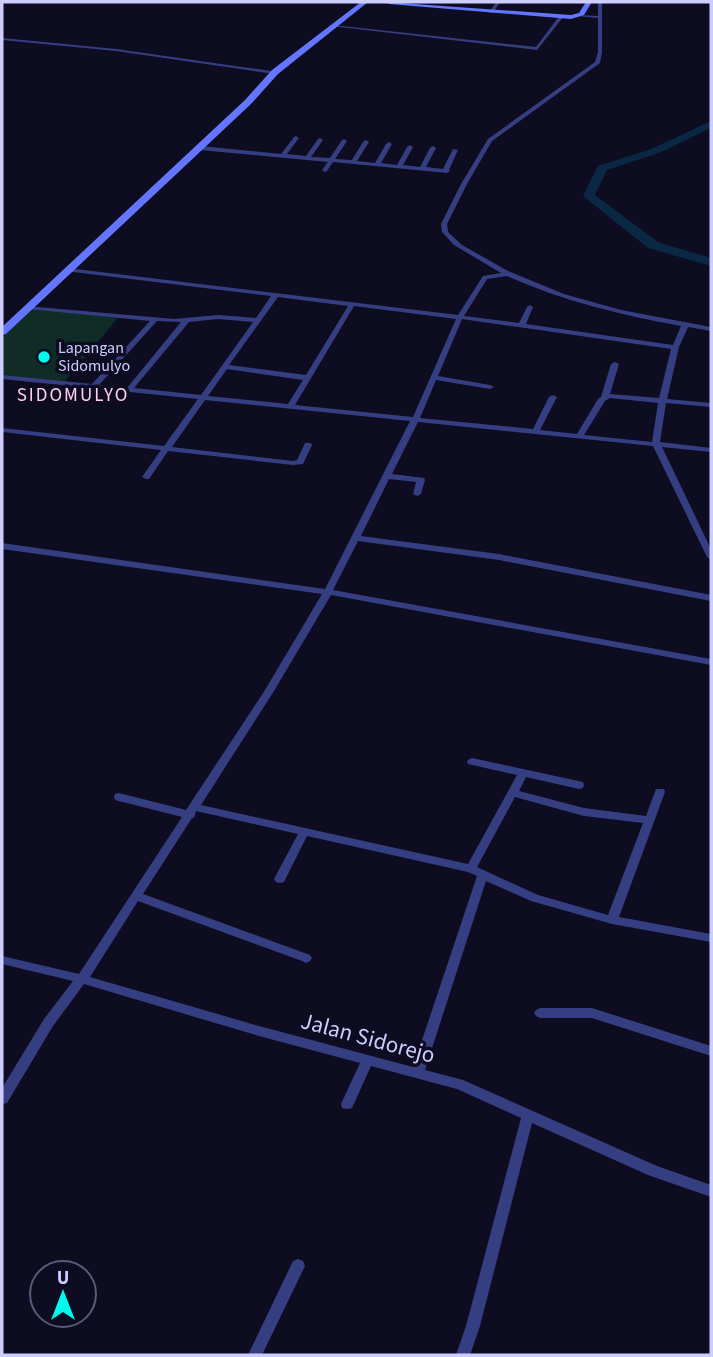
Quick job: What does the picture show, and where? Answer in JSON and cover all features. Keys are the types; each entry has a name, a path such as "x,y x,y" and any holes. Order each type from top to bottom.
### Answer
{"main road":[{"path":"2,332 201,147 275,72 365,2"},
{"path":"389,2 562,16 579,16 589,2"}],"street":[{"path":"491,12 498,2"},
{"path":"600,2 600,52 597,63 490,140 464,184 444,224 444,232 460,247 508,274 584,302 711,329"},
{"path":"332,26 537,49 562,16"},
{"path":"579,16 598,17"},
{"path":"2,39 116,50 275,72"},
{"path":"284,154 296,138"},
{"path":"299,167 320,140"},
{"path":"325,170 328,159 344,141"},
{"path":"223,160 240,142"},
{"path":"348,173 366,142"},
{"path":"371,176 389,144"},
{"path":"201,147 446,170"},
{"path":"394,178 410,147"},
{"path":"418,180 433,148"},
{"path":"232,150 307,157"},
{"path":"442,182 455,150"},
{"path":"67,270 460,317 675,347"},
{"path":"2,1099 40,1033 60,1003 82,979 192,811 328,592 416,418 460,317 485,277 508,274"},
{"path":"146,477 276,295"},
{"path":"291,406 352,304"},
{"path":"28,307 186,321 218,317 257,320"},
{"path":"522,325 530,307"},
{"path":"95,385 155,319"},
{"path":"130,389 186,321"},
{"path":"685,325 675,347 662,402 656,444 706,536 711,557"},
{"path":"579,437 605,397 615,364"},
{"path":"225,367 308,378"},
{"path":"2,377 711,450"},
{"path":"434,377 490,387"},
{"path":"534,433 553,397"},
{"path":"605,397 711,405"},
{"path":"2,430 297,463 308,445"},
{"path":"388,475 421,480 417,494"},
{"path":"357,538 499,557 711,598"},
{"path":"2,546 328,592 711,662"},
{"path":"472,762 579,785"},
{"path":"471,869 523,773"},
{"path":"611,920 660,792"},
{"path":"513,793 584,811 648,820"},
{"path":"119,797 304,831 471,869 535,898 611,920 711,935"},
{"path":"280,879 304,831"},
{"path":"418,1071 483,874"},
{"path":"136,896 306,958"},
{"name":"Jalan Sidorejo","path":"2,960 82,979 259,1031 459,1084 653,1171 711,1191"},
{"path":"540,1013 592,1013 711,1051"},
{"path":"347,1104 368,1059"},
{"path":"463,1355 473,1326 528,1114"},
{"path":"255,1355 298,1266"}],"green space":[{"name":"Lapangan Sidomulyo","path":"33,309 116,316 114,318 117,319 64,382 2,376 2,338"}],"waterway":[{"path":"711,124 655,151 602,168 589,196 653,245 711,262"}],"place":[{"name":"Lapangan Sidomulyo","path":"44,357"}],"district":[{"name":"SIDOMULYO","path":"73,395"}]}
